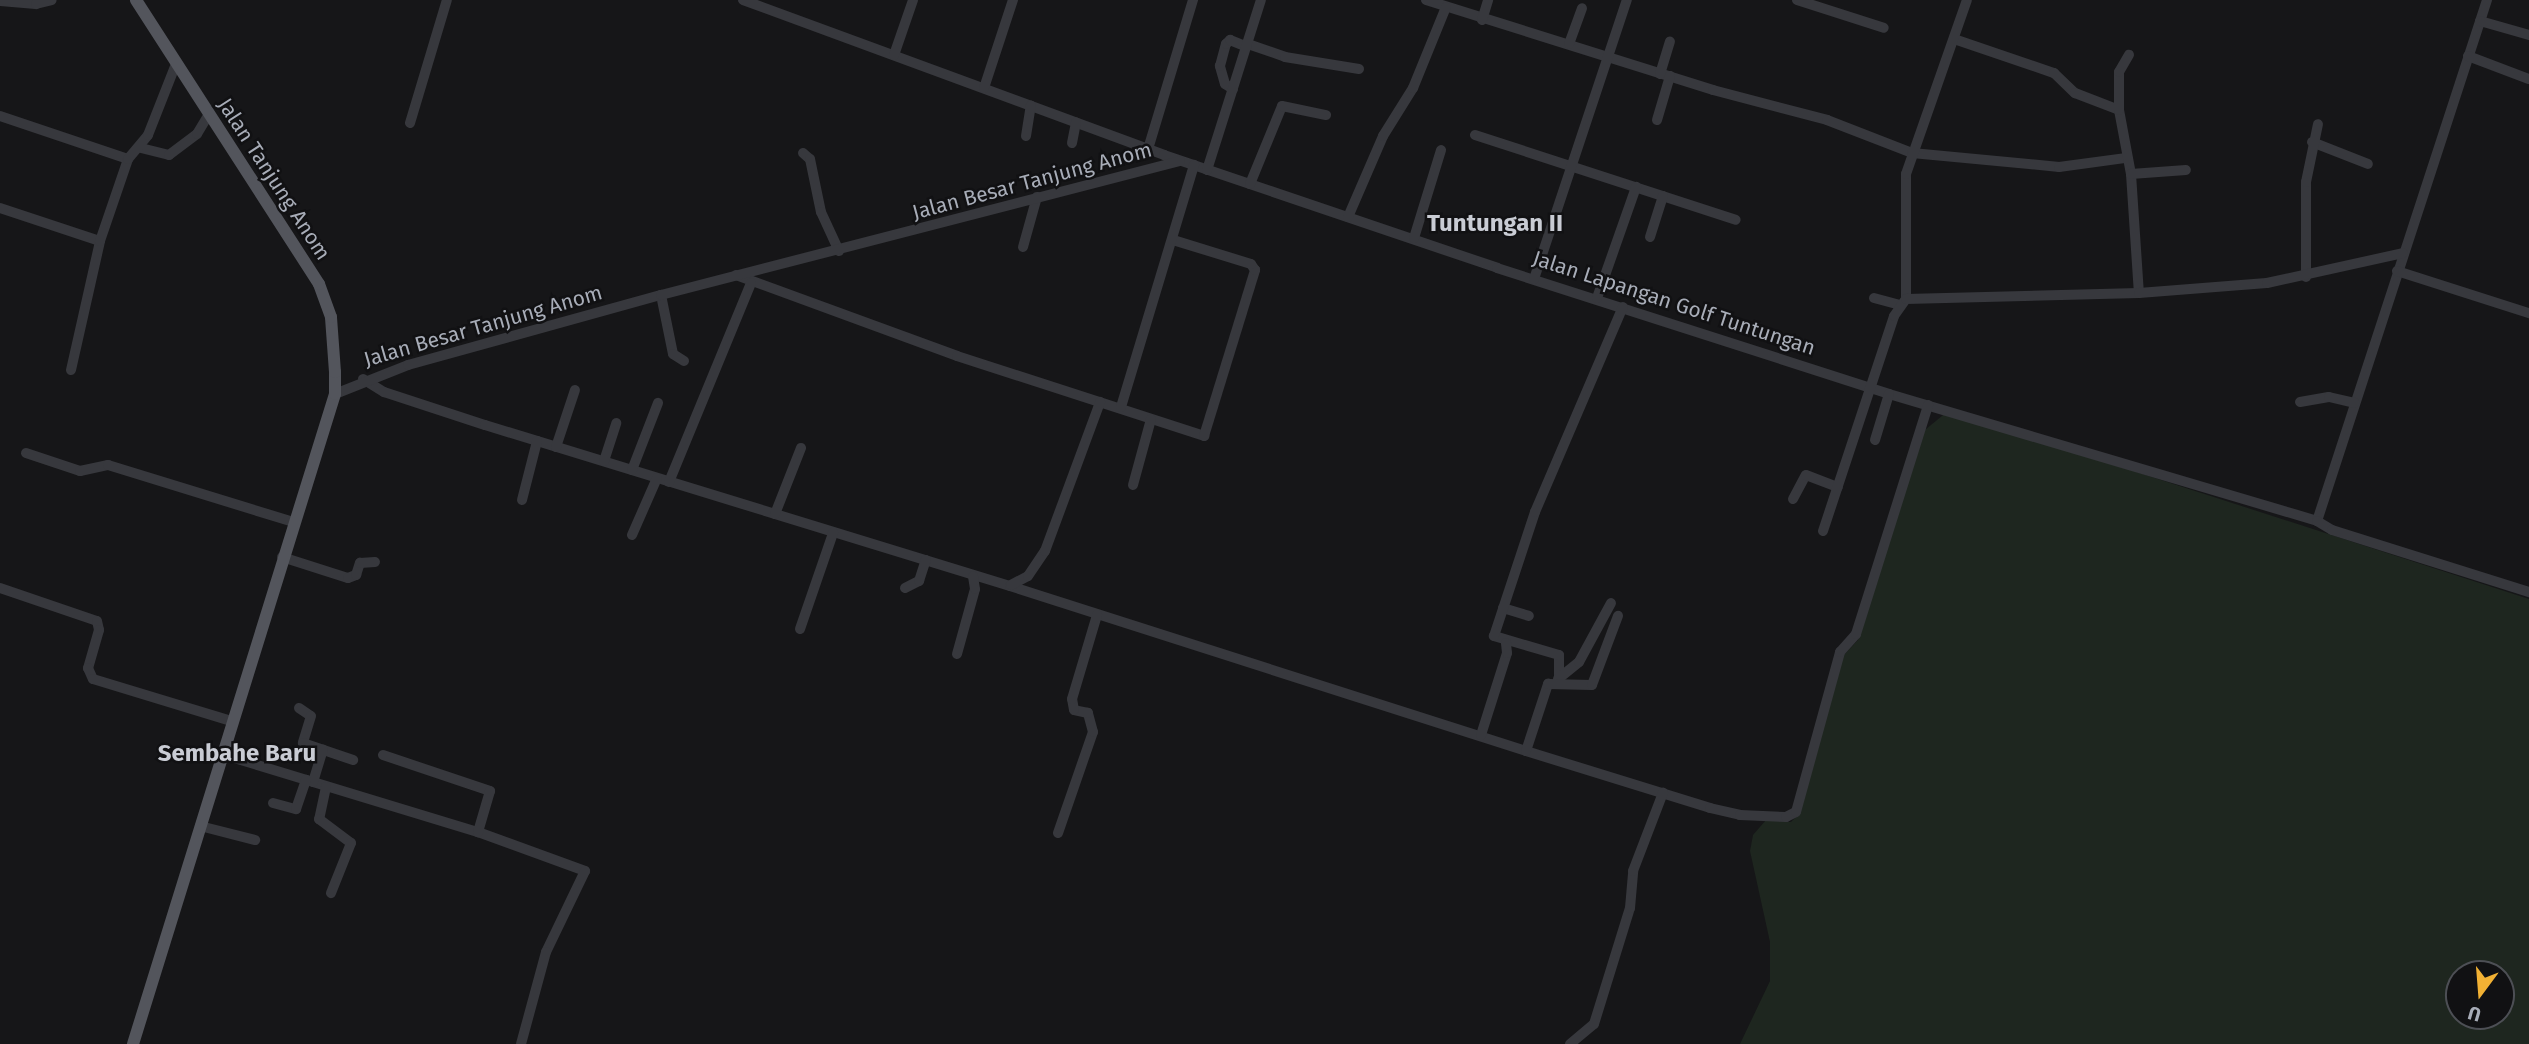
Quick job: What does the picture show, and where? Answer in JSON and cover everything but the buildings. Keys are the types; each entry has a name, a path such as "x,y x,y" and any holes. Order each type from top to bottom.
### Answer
{"main road":[{"name":"Jalan Tanjung Anom","path":"136,0 319,284 331,317 335,394"},
{"path":"133,1044 231,721 335,394"}],"street":[{"path":"0,1 36,4 52,0"},
{"path":"410,123 447,0"},
{"name":"Jalan Lapangan Golf Tuntungan","path":"743,0 1207,170 1534,279 1889,394 2317,521 2332,530 2529,592"},
{"path":"894,55 913,0"},
{"path":"984,88 1013,0"},
{"path":"1148,149 1193,0"},
{"path":"1207,170 1261,0"},
{"path":"1426,0 1482,20 1665,75 1827,120 1912,153 2059,167 2126,158"},
{"path":"1482,20 1488,0"},
{"path":"1534,279 1628,0"},
{"path":"1797,0 1884,27"},
{"path":"1823,531 1903,302 1905,178 1966,0"},
{"path":"2317,521 2487,0"},
{"path":"1348,217 1383,135 1413,88 1446,7"},
{"path":"1569,44 1581,8"},
{"path":"2480,21 2529,35"},
{"path":"1954,39 2054,73 2075,93 2119,110"},
{"path":"1233,89 1225,84 1220,66 1226,44 1230,40 1285,57 1359,69"},
{"path":"1657,120 1670,41"},
{"path":"2129,55 2119,72 2119,110 2131,174 2139,293"},
{"path":"2468,56 2529,79"},
{"path":"71,370 100,241 128,159 141,148 176,64"},
{"path":"1026,136 1031,105"},
{"path":"1250,184 1282,106 1326,116"},
{"path":"141,148 169,155 197,134 209,114"},
{"path":"0,116 128,159"},
{"path":"1072,144 1076,122"},
{"path":"2306,277 2306,182 2312,142 2318,124"},
{"path":"1475,135 1736,220"},
{"path":"2312,142 2368,164"},
{"path":"1414,238 1441,150"},
{"path":"803,153 810,159 821,212 839,251"},
{"name":"Jalan Besar Tanjung Anom","path":"335,394 363,379 661,295 1182,161"},
{"path":"1121,407 1194,164"},
{"path":"2131,174 2186,170"},
{"path":"1597,298 1636,187"},
{"path":"1650,237 1663,196"},
{"path":"1023,247 1037,197"},
{"path":"0,208 100,241"},
{"path":"736,275 751,284 1100,402 1208,434 1255,270 1251,264 1173,240"},
{"path":"1874,298 1903,302 2139,293 2306,277 2403,253"},
{"path":"2397,271 2529,313"},
{"path":"669,482 751,284"},
{"path":"661,295 673,354 684,361"},
{"path":"1558,680 1559,655 1506,643 1494,636 1535,512 1623,307"},
{"path":"363,379 384,392 537,441 1010,586 1481,734 1526,751 1740,815 1786,817 1796,812 1840,652 1856,634 1928,405"},
{"path":"556,447 575,390"},
{"path":"1875,440 1889,394"},
{"path":"2300,402 2329,397 2354,403"},
{"path":"1010,586 1028,576 1045,551 1100,402"},
{"path":"632,470 658,403"},
{"path":"1133,485 1151,419"},
{"path":"604,461 616,423"},
{"path":"522,500 537,441"},
{"path":"775,514 801,449"},
{"path":"26,453 80,471 108,465 293,522"},
{"path":"1793,499 1806,475 1838,487"},
{"path":"632,535 657,478"},
{"path":"800,629 833,533"},
{"path":"282,557 348,578 356,575 360,563 375,562"},
{"path":"905,588 919,582 926,560"},
{"path":"957,654 975,589 973,576"},
{"path":"0,588 97,621 99,630 88,668 93,679 231,721"},
{"path":"1526,751 1548,684 1558,680 1579,662 1611,603"},
{"path":"1503,608 1529,616"},
{"path":"1058,833 1093,732 1088,713 1074,709 1072,699 1097,615"},
{"path":"1558,680 1592,685 1618,616"},
{"path":"1481,734 1507,653 1506,643"},
{"path":"299,708 311,716 303,743 353,760"},
{"path":"273,803 296,809 323,750"},
{"path":"221,754 478,832 585,871 546,952 521,1044"},
{"path":"383,755 491,791 478,832"},
{"path":"326,787 319,819 351,843 331,893"},
{"path":"1570,1044 1594,1024 1630,908 1633,871 1664,793"},
{"path":"200,826 255,840"}],"shaded area":[{"path":"1948,411 2529,599 2529,1044 1740,1044 1770,981 1770,942 1750,851 1753,835 1766,820 1791,822 1799,814 1842,657 1858,640 1920,434"}],"district":[{"name":"Tuntungan II","path":"1495,224"},
{"name":"Sembahe Baru","path":"237,754"}]}
